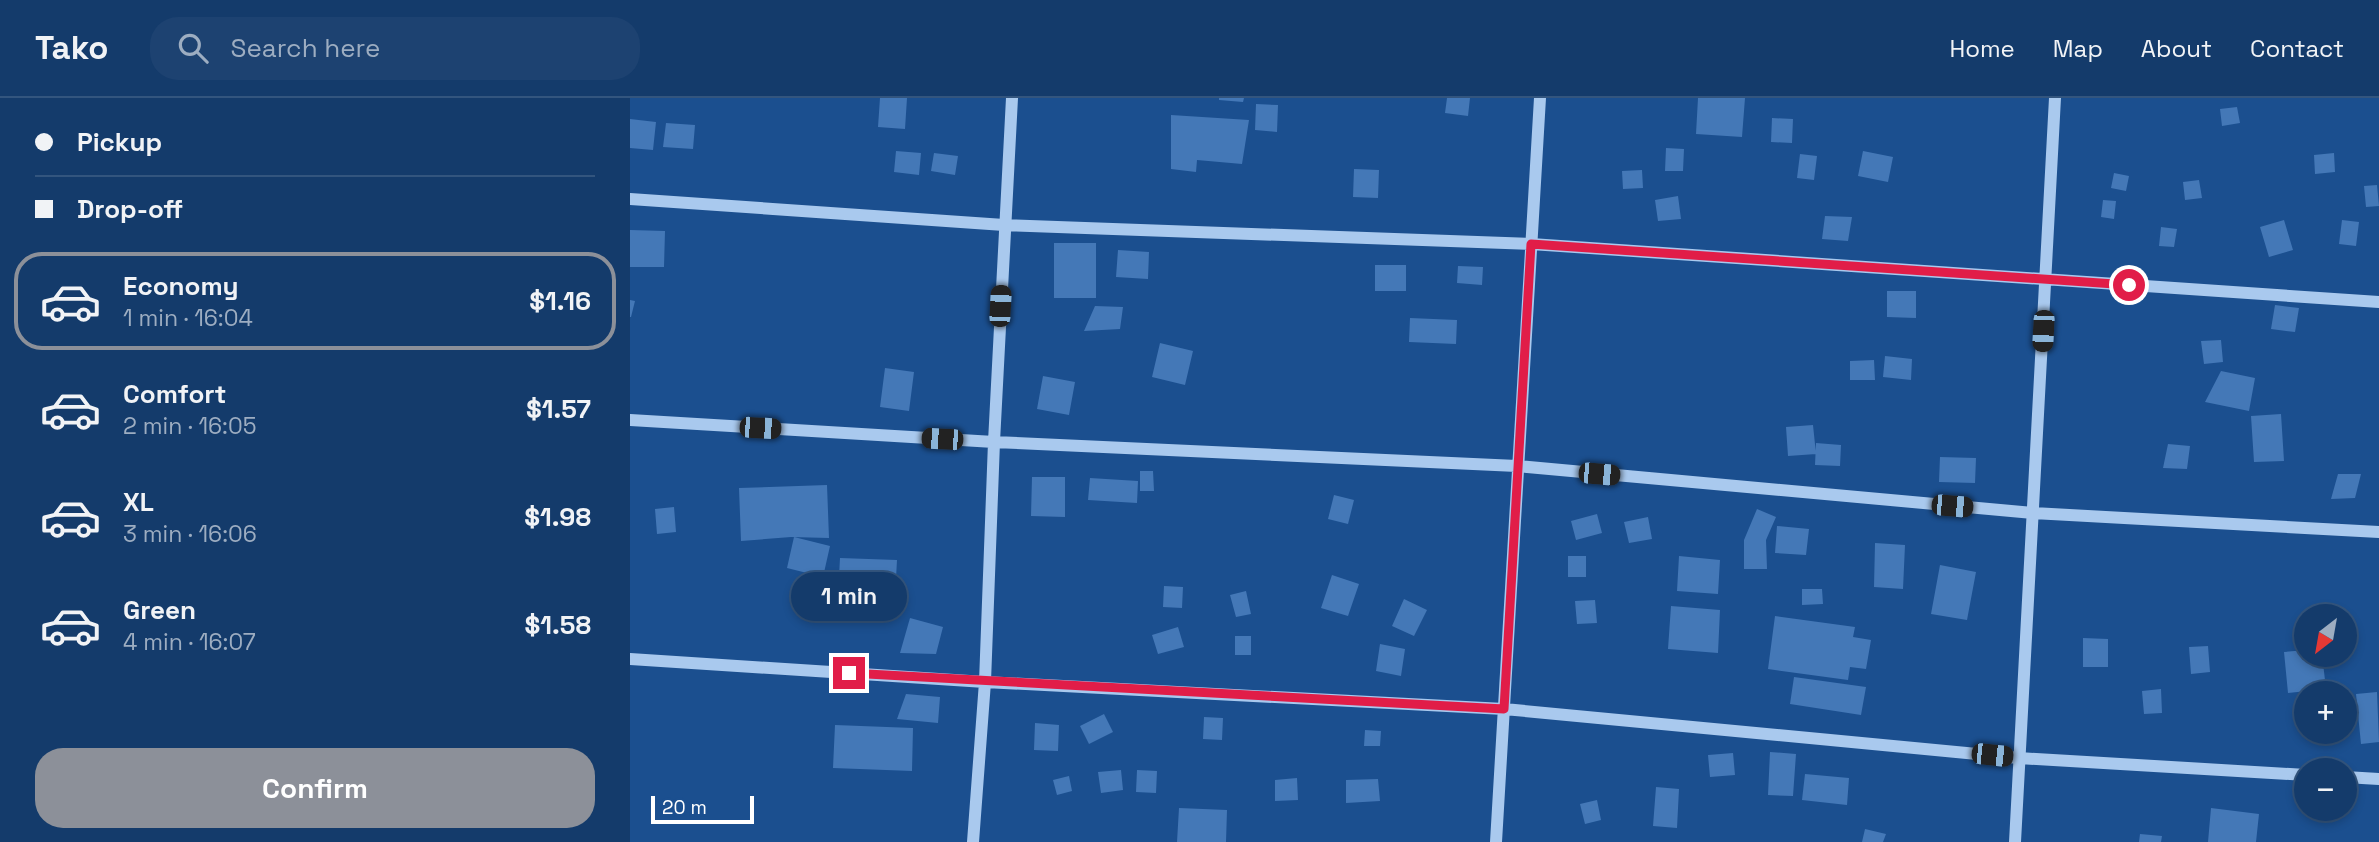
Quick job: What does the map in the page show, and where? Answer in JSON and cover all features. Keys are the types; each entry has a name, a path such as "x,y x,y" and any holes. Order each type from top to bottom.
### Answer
{"street":[{"path":"972,842 985,682 1004,225 1012,98"},
{"path":"1496,842 1540,98"},
{"path":"2015,842 2055,98"},
{"path":"630,199 1004,225 1531,244 2379,302"},
{"path":"630,421 994,442 1517,466 2033,513 2379,532"},
{"path":"630,659 985,682 1504,709 2019,758 2294,774"},
{"path":"2357,778 2379,779"}],"building":[{"path":"880,98 907,98 905,129 878,127"},
{"path":"1219,98 1244,98 1243,102"},
{"path":"1447,98 1470,98 1468,116 1445,113"},
{"path":"1698,98 1745,98 1742,137 1696,134"},
{"path":"1256,104 1278,105 1277,132 1255,130"},
{"path":"2237,107 2240,123 2222,126 2220,109"},
{"path":"1171,115 1249,120 1242,164 1197,160 1196,172 1171,169"},
{"path":"1772,118 1793,119 1792,143 1771,142"},
{"path":"630,119 656,122 653,150 630,148"},
{"path":"666,123 695,125 693,149 663,147"},
{"path":"1666,148 1684,149 1683,171 1665,171"},
{"path":"896,151 921,153 919,175 894,172"},
{"path":"1863,151 1893,157 1888,182 1858,176"},
{"path":"934,153 958,156 955,175 931,171"},
{"path":"2334,153 2335,172 2315,174 2314,155"},
{"path":"1800,154 1817,156 1814,180 1797,178"},
{"path":"1354,169 1379,170 1378,198 1353,197"},
{"path":"1642,170 1643,188 1623,189 1622,171"},
{"path":"2114,173 2129,176 2126,191 2111,188"},
{"path":"2199,180 2202,198 2185,200 2183,182"},
{"path":"2377,185 2379,206 2366,207 2364,186"},
{"path":"1678,196 1681,219 1658,221 1655,200"},
{"path":"2103,200 2116,201 2114,219 2101,217"},
{"path":"1825,216 1852,217 1848,241 1822,239"},
{"path":"2284,220 2293,250 2269,257 2260,227"},
{"path":"2342,220 2359,222 2356,246 2339,244"},
{"path":"2161,227 2177,229 2174,247 2159,246"},
{"path":"630,230 665,231 664,267 630,267"},
{"path":"1054,243 1096,243 1096,298 1054,298"},
{"path":"1118,250 1149,252 1148,279 1116,277"},
{"path":"1375,265 1406,265 1406,291 1375,291"},
{"path":"1458,266 1483,267 1482,285 1457,283"},
{"path":"1887,291 1916,291 1916,318 1887,317"},
{"path":"630,300 635,301 631,317 630,317"},
{"path":"2275,305 2299,308 2295,332 2271,329"},
{"path":"1095,306 1123,307 1120,329 1084,331"},
{"path":"1410,318 1457,320 1456,344 1409,342"},
{"path":"2221,340 2223,362 2204,364 2201,341"},
{"path":"1160,343 1193,351 1185,385 1152,377"},
{"path":"1885,356 1912,359 1911,380 1883,377"},
{"path":"1874,360 1875,380 1850,380 1850,361"},
{"path":"885,368 914,372 909,411 880,407"},
{"path":"2221,371 2255,378 2249,411 2205,402"},
{"path":"1043,376 1075,382 1069,415 1037,409"},
{"path":"2281,414 2284,461 2254,462 2251,416"},
{"path":"1813,425 1816,454 1788,456 1786,427"},
{"path":"1816,443 1841,445 1840,466 1815,465"},
{"path":"2168,444 2190,446 2187,469 2163,468"},
{"path":"1940,457 1976,458 1975,483 1939,482"},
{"path":"1140,471 1153,471 1154,491 1140,491"},
{"path":"2338,474 2361,474 2355,498 2331,499"},
{"path":"1032,477 1065,477 1065,517 1031,516"},
{"path":"1090,478 1138,481 1137,503 1088,500"},
{"path":"827,485 829,538 791,537 741,541 739,488"},
{"path":"1334,495 1354,500 1348,524 1328,519"},
{"path":"674,507 676,532 657,534 655,509"},
{"path":"1757,509 1776,517 1766,540 1767,569 1744,569 1744,540"},
{"path":"1597,514 1602,533 1576,540 1571,521"},
{"path":"1648,517 1652,539 1629,543 1624,522"},
{"path":"1777,526 1809,529 1806,555 1775,553"},
{"path":"794,537 830,546 823,577 787,568"},
{"path":"1875,543 1905,545 1903,589 1874,587"},
{"path":"1568,556 1586,556 1586,577 1568,577"},
{"path":"1679,556 1720,560 1718,594 1677,591"},
{"path":"840,558 897,560 895,597 838,595"},
{"path":"1940,565 1976,572 1967,620 1931,614"},
{"path":"1332,575 1359,584 1348,616 1321,608"},
{"path":"1164,586 1183,587 1182,608 1163,607"},
{"path":"1802,589 1822,589 1823,604 1802,605"},
{"path":"1246,591 1251,614 1236,617 1230,595"},
{"path":"1404,599 1427,610 1414,636 1392,626"},
{"path":"1595,600 1597,623 1577,624 1575,601"},
{"path":"1671,606 1720,610 1718,653 1668,649"},
{"path":"1775,616 1855,627 1853,637 1871,640 1866,669 1850,667 1848,680 1768,669"},
{"path":"910,618 943,627 936,654 900,653"},
{"path":"1178,627 1184,647 1158,654 1152,635"},
{"path":"1235,636 1251,636 1251,655 1235,655"},
{"path":"2083,638 2108,639 2108,667 2083,667"},
{"path":"1380,644 1405,649 1401,676 1376,671"},
{"path":"2208,646 2210,672 2191,674 2189,647"},
{"path":"2294,651 2294,667 2323,667 2325,681 2294,681 2294,692 2288,693 2284,652"},
{"path":"1794,677 1866,687 1861,715 1790,704"},
{"path":"2161,689 2162,713 2144,714 2142,691"},
{"path":"2377,692 2379,742 2361,744 2357,694"},
{"path":"906,694 940,697 938,723 897,719"},
{"path":"1104,714 1113,732 1089,744 1080,726"},
{"path":"1204,717 1223,718 1222,740 1203,739"},
{"path":"1035,723 1059,725 1058,751 1034,750"},
{"path":"835,725 913,728 912,771 833,768"},
{"path":"1365,730 1381,731 1380,746 1364,746"},
{"path":"1770,752 1796,754 1793,796 1768,795"},
{"path":"1733,753 1735,775 1710,777 1708,755"},
{"path":"1121,770 1123,790 1101,793 1098,772"},
{"path":"1137,770 1157,771 1156,793 1136,792"},
{"path":"1805,774 1849,778 1847,805 1802,800"},
{"path":"1069,776 1072,791 1057,795 1053,780"},
{"path":"1297,778 1298,800 1275,801 1275,780"},
{"path":"1378,779 1380,801 1346,803 1346,780"},
{"path":"1656,787 1679,789 1677,828 1653,826"},
{"path":"1597,800 1601,820 1585,824 1580,804"},
{"path":"1179,808 1227,810 1226,842 1177,842"},
{"path":"2211,808 2259,814 2256,842 2208,842"},
{"path":"1865,829 1886,834 1883,842 1862,842"},
{"path":"2140,834 2162,836 2161,842 2139,842"}],"route":[{"path":"849,673 1504,709 1531,244 2129,285"}]}
